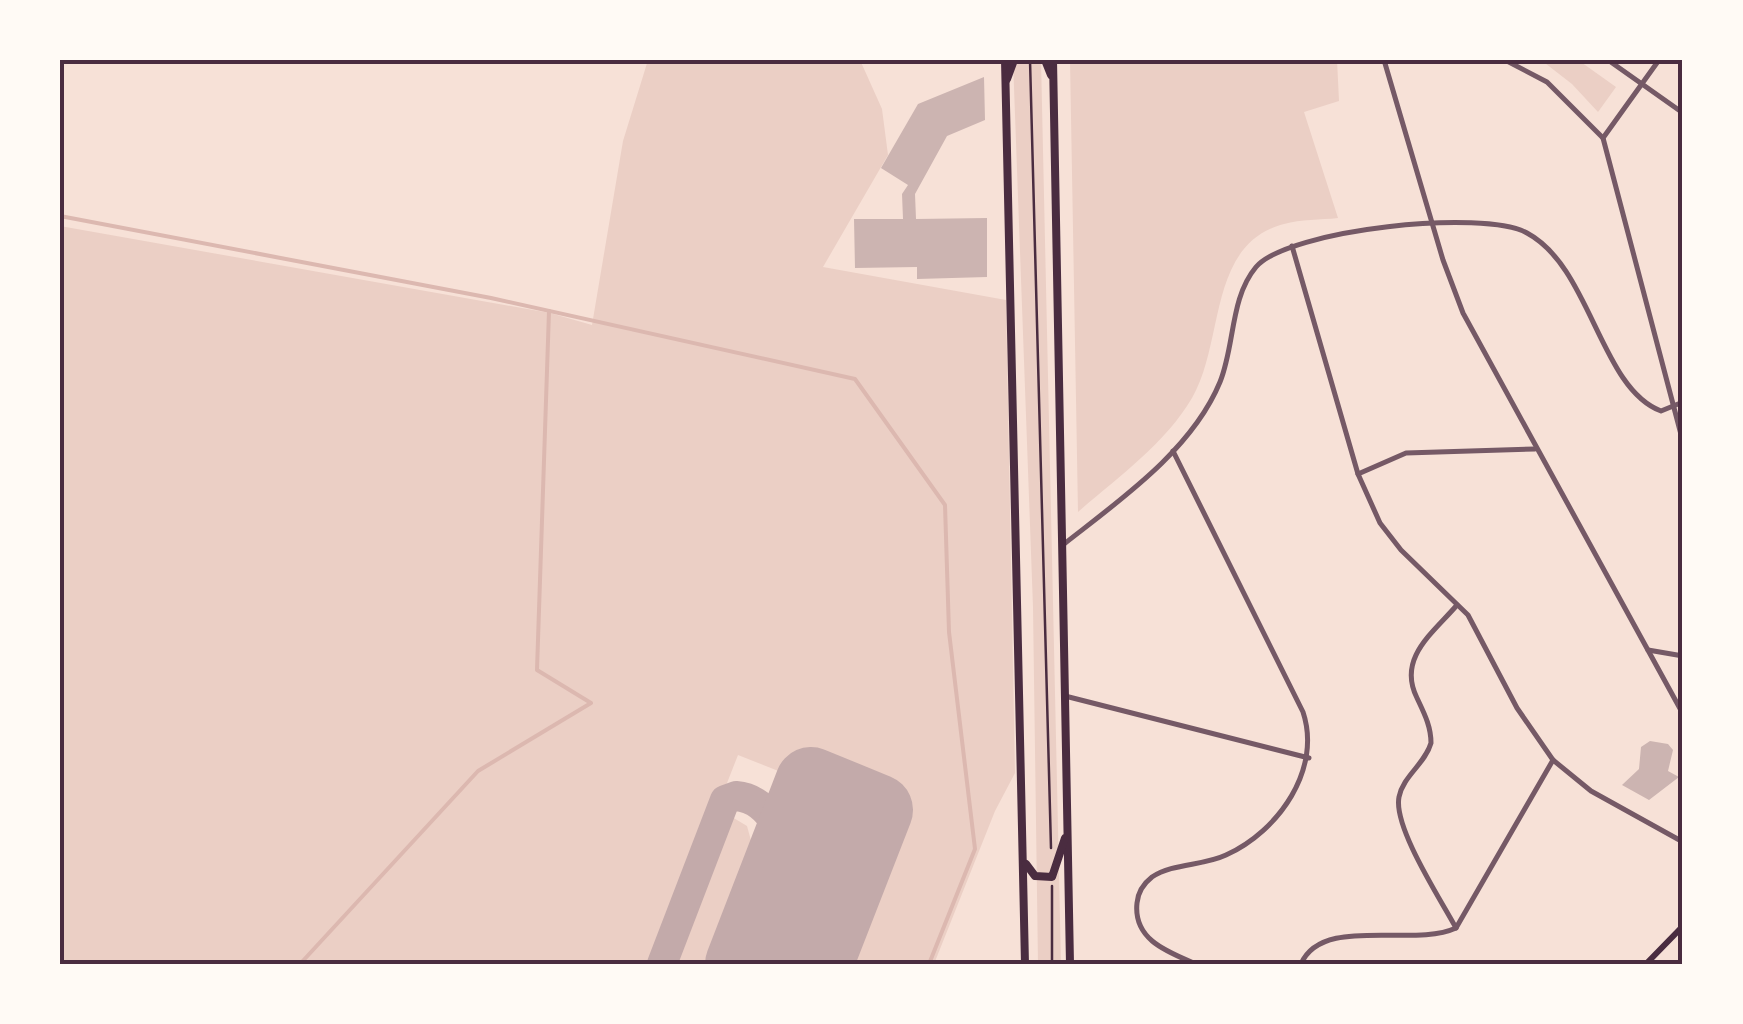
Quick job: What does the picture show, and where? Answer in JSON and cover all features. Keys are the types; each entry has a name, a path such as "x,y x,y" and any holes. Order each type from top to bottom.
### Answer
{"main road":[{"path":"1005,60 1026,964"},
{"path":"1006,80 1014,60"},
{"path":"1049,60 1053,79 1070,964"},
{"path":"1022,835 1030,873 1052,877 1060,862 1068,821"},
{"path":"1646,964 1683,926"}],"street":[{"path":"1384,60 1432,224 1463,313 1683,714"},
{"path":"1505,60 1547,82 1603,138 1683,442"},
{"path":"1608,60 1683,113"},
{"path":"1603,138 1639,82 1659,60"},
{"path":"1061,546 1173,451 1220,383 1248,279 1265,258 1292,246 1432,224 1488,222 1529,233 1552,252 1574,286 1630,390 1649,406 1674,409 1683,402"},
{"path":"1292,246 1358,474 1380,523 1477,629 1532,734 1553,760 1592,790 1683,842"},
{"path":"1358,474 1406,453 1535,449"},
{"path":"1173,451 1303,712 1310,738 1309,758 1296,790 1249,840 1225,856 1155,875 1140,890 1137,912 1147,938 1196,964"},
{"path":"1456,928 1408,835 1399,800 1431,743 1429,724 1412,688 1410,665 1415,652 1458,604"},
{"path":"1648,650 1683,656"},
{"path":"1065,696 1309,758"},
{"path":"1302,964 1313,946 1331,938 1435,935 1456,928 1553,760"}],"path":[{"path":"1030,60 1052,858"},
{"path":"1052,877 1052,964"}],"shaded area":[{"path":"648,60 860,60 882,109 888,155 823,267 1006,300 1015,773 995,811 934,964 817,964 877,810 738,755 656,964 60,964 60,226 550,313 592,325 623,141"},
{"path":"1013,60 1041,60 1061,964 1038,964 1033,607"},
{"path":"1070,60 1337,60 1339,101 1304,112 1338,218 1284,224 1259,235 1242,252 1230,273 1192,398 1155,445 1078,512"},
{"path":"1541,60 1578,60 1616,87 1598,112 1572,84"},
{"path":"732,817 747,826 760,896 741,964 669,964 723,826"}],"building":[{"path":"984,77 985,120 947,136 915,194 916,219 987,218 987,277 917,279 917,267 855,268 854,219 903,219 902,194 908,185 881,168 918,104"},
{"path":"1650,741 1668,744 1673,750 1668,771 1679,777 1649,800 1622,785 1639,769 1641,747"}],"waterway":[{"path":"60,216 491,298 855,379 945,505 949,632 975,849 929,964"},
{"path":"300,964 478,771 591,703 537,670 549,311"}],"taxiway":[{"path":"662,964 725,800 736,796 752,800 765,810 784,840 793,876 795,910 785,956"}],"runway":[{"path":"741,964 811,783 877,810 817,964"}]}
